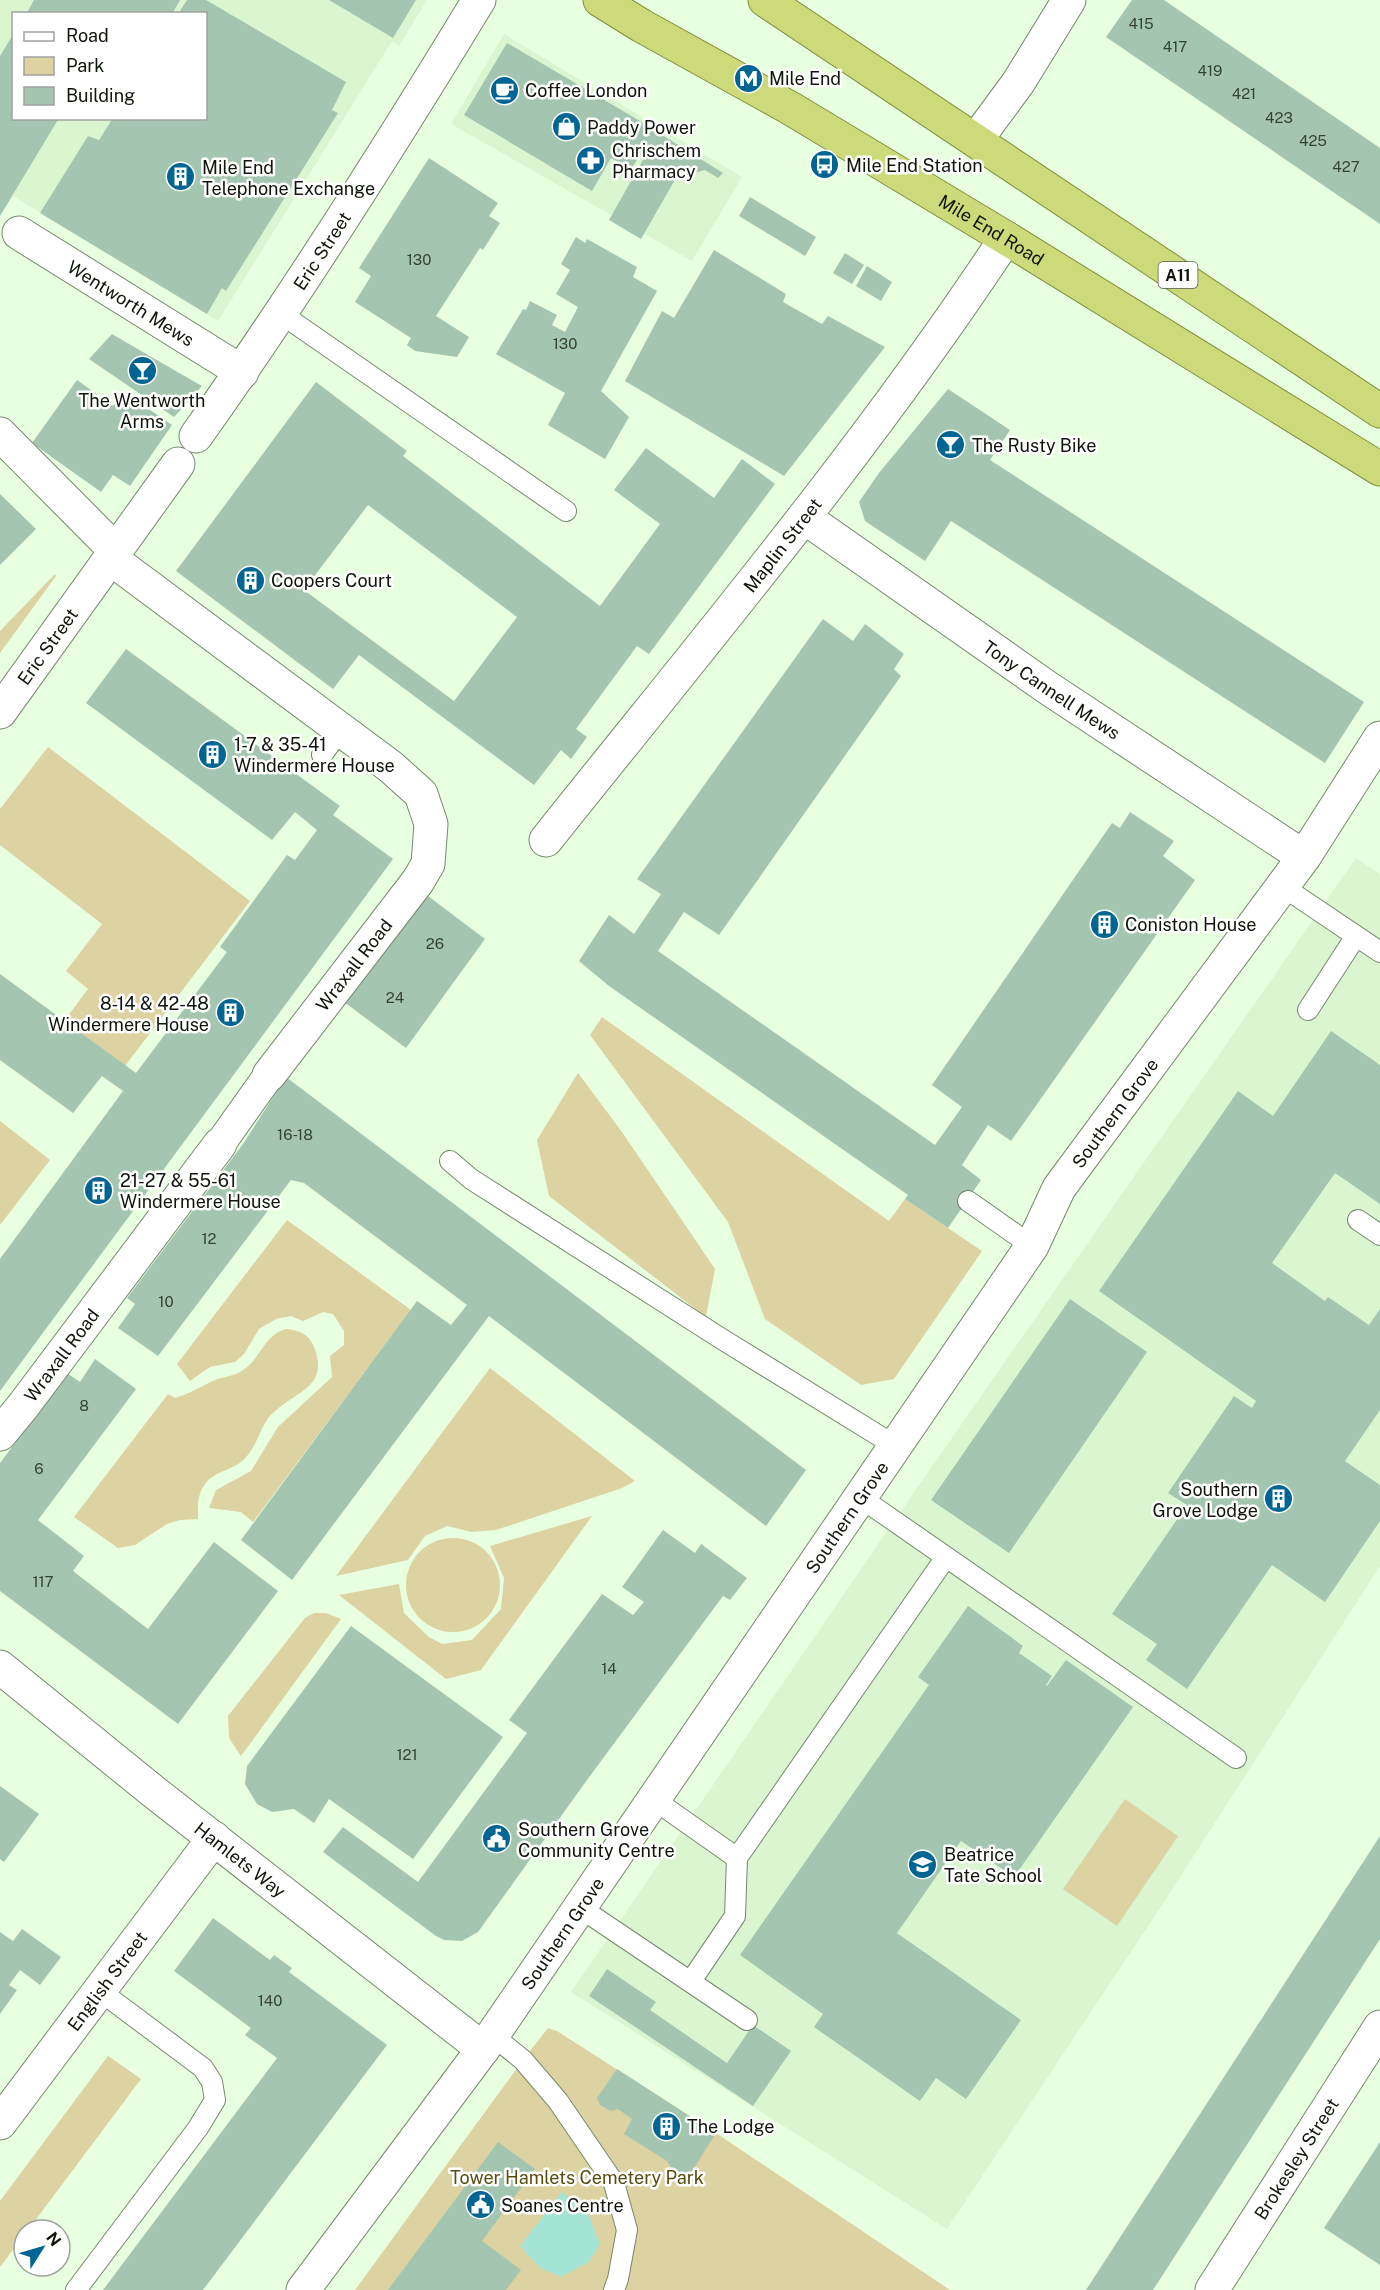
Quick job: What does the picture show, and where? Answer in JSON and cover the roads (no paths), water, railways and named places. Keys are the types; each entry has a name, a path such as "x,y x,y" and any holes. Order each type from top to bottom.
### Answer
{"highway":[{"name":"Mile End Road","path":"600,0 660,37 790,108 1006,238 1380,469"},
{"name":"A11","path":"765,0 1380,411"}],"street":[{"name":"Eric Street","path":"196,436 242,372 389,145 479,0"},
{"path":"976,140 1018,83 1069,0"},
{"name":"Wentworth Mews","path":"13,232 242,372"},
{"name":"Maplin Street","path":"546,840 804,517 927,355 1006,238"},
{"name":"Wraxall Road","path":"0,434 113,555 331,743 390,767 420,795 431,825 428,864 418,881 269,1075 67,1350 0,1434"},
{"name":"Eric Street","path":"0,712 178,464"},
{"name":"Tony Cannell Mews","path":"804,517 1047,688 1304,857"},
{"name":"Southern Grove","path":"303,2290 487,2042 1032,1246 1059,1188 1304,857 1380,738"},
{"name":"Hamlets Way","path":"0,1666 154,1792 487,2042"},
{"name":"English Street","path":"0,2123 214,1838"},
{"name":"Brokesley Street","path":"1212,2290 1380,2027"}],"lane":[{"path":"280,313 566,511"},
{"path":"1282,886 1380,952"},
{"path":"1308,1010 1356,936"},
{"path":"450,1161 481,1185 725,1341 894,1445"},
{"path":"968,1201 1032,1246"},
{"path":"1358,1220 1380,1235"},
{"path":"861,1498 1236,1758"},
{"path":"691,1981 735,1916 737,1858 946,1557"},
{"path":"653,1799 737,1858"},
{"path":"579,1907 747,2020"},
{"path":"76,2290 198,2128 215,2100 212,2082 203,2068 100,1991"},
{"path":"487,2042 523,2060 558,2101 614,2183 627,2230 614,2290"}],"water":[{"path":"562,2192 588,2213 600,2244 589,2262 561,2277 540,2268 520,2246"}],"place":[{"name":"Mile End","path":"748,78"},
{"name":"Coffee London","path":"504,90"},
{"name":"Paddy Power","path":"566,127"},
{"name":"Chrischem Pharmacy","path":"591,160"},
{"name":"Mile End Station","path":"825,165"},
{"name":"Mile End Telephone Exchange","path":"181,177"},
{"name":"The Wentworth Arms","path":"142,371"},
{"name":"The Rusty Bike","path":"951,445"},
{"name":"Coopers Court","path":"250,580"},
{"name":"1-7 & 35-41 Windermere House","path":"213,754"},
{"name":"Coniston House","path":"1104,924"},
{"name":"8-14 & 42-48 Windermere House","path":"230,1013"},
{"name":"21-27 & 55-61 Windermere House","path":"99,1190"},
{"name":"Southern Grove Lodge","path":"1279,1499"},
{"name":"Southern Grove Community Centre","path":"497,1839"},
{"name":"Beatrice Tate School","path":"923,1864"},
{"name":"The Lodge","path":"666,2126"},
{"name":"Soanes Centre","path":"480,2205"}],"park label":[{"name":"Tower Hamlets Cemetery Park","path":"577,2177"}]}
